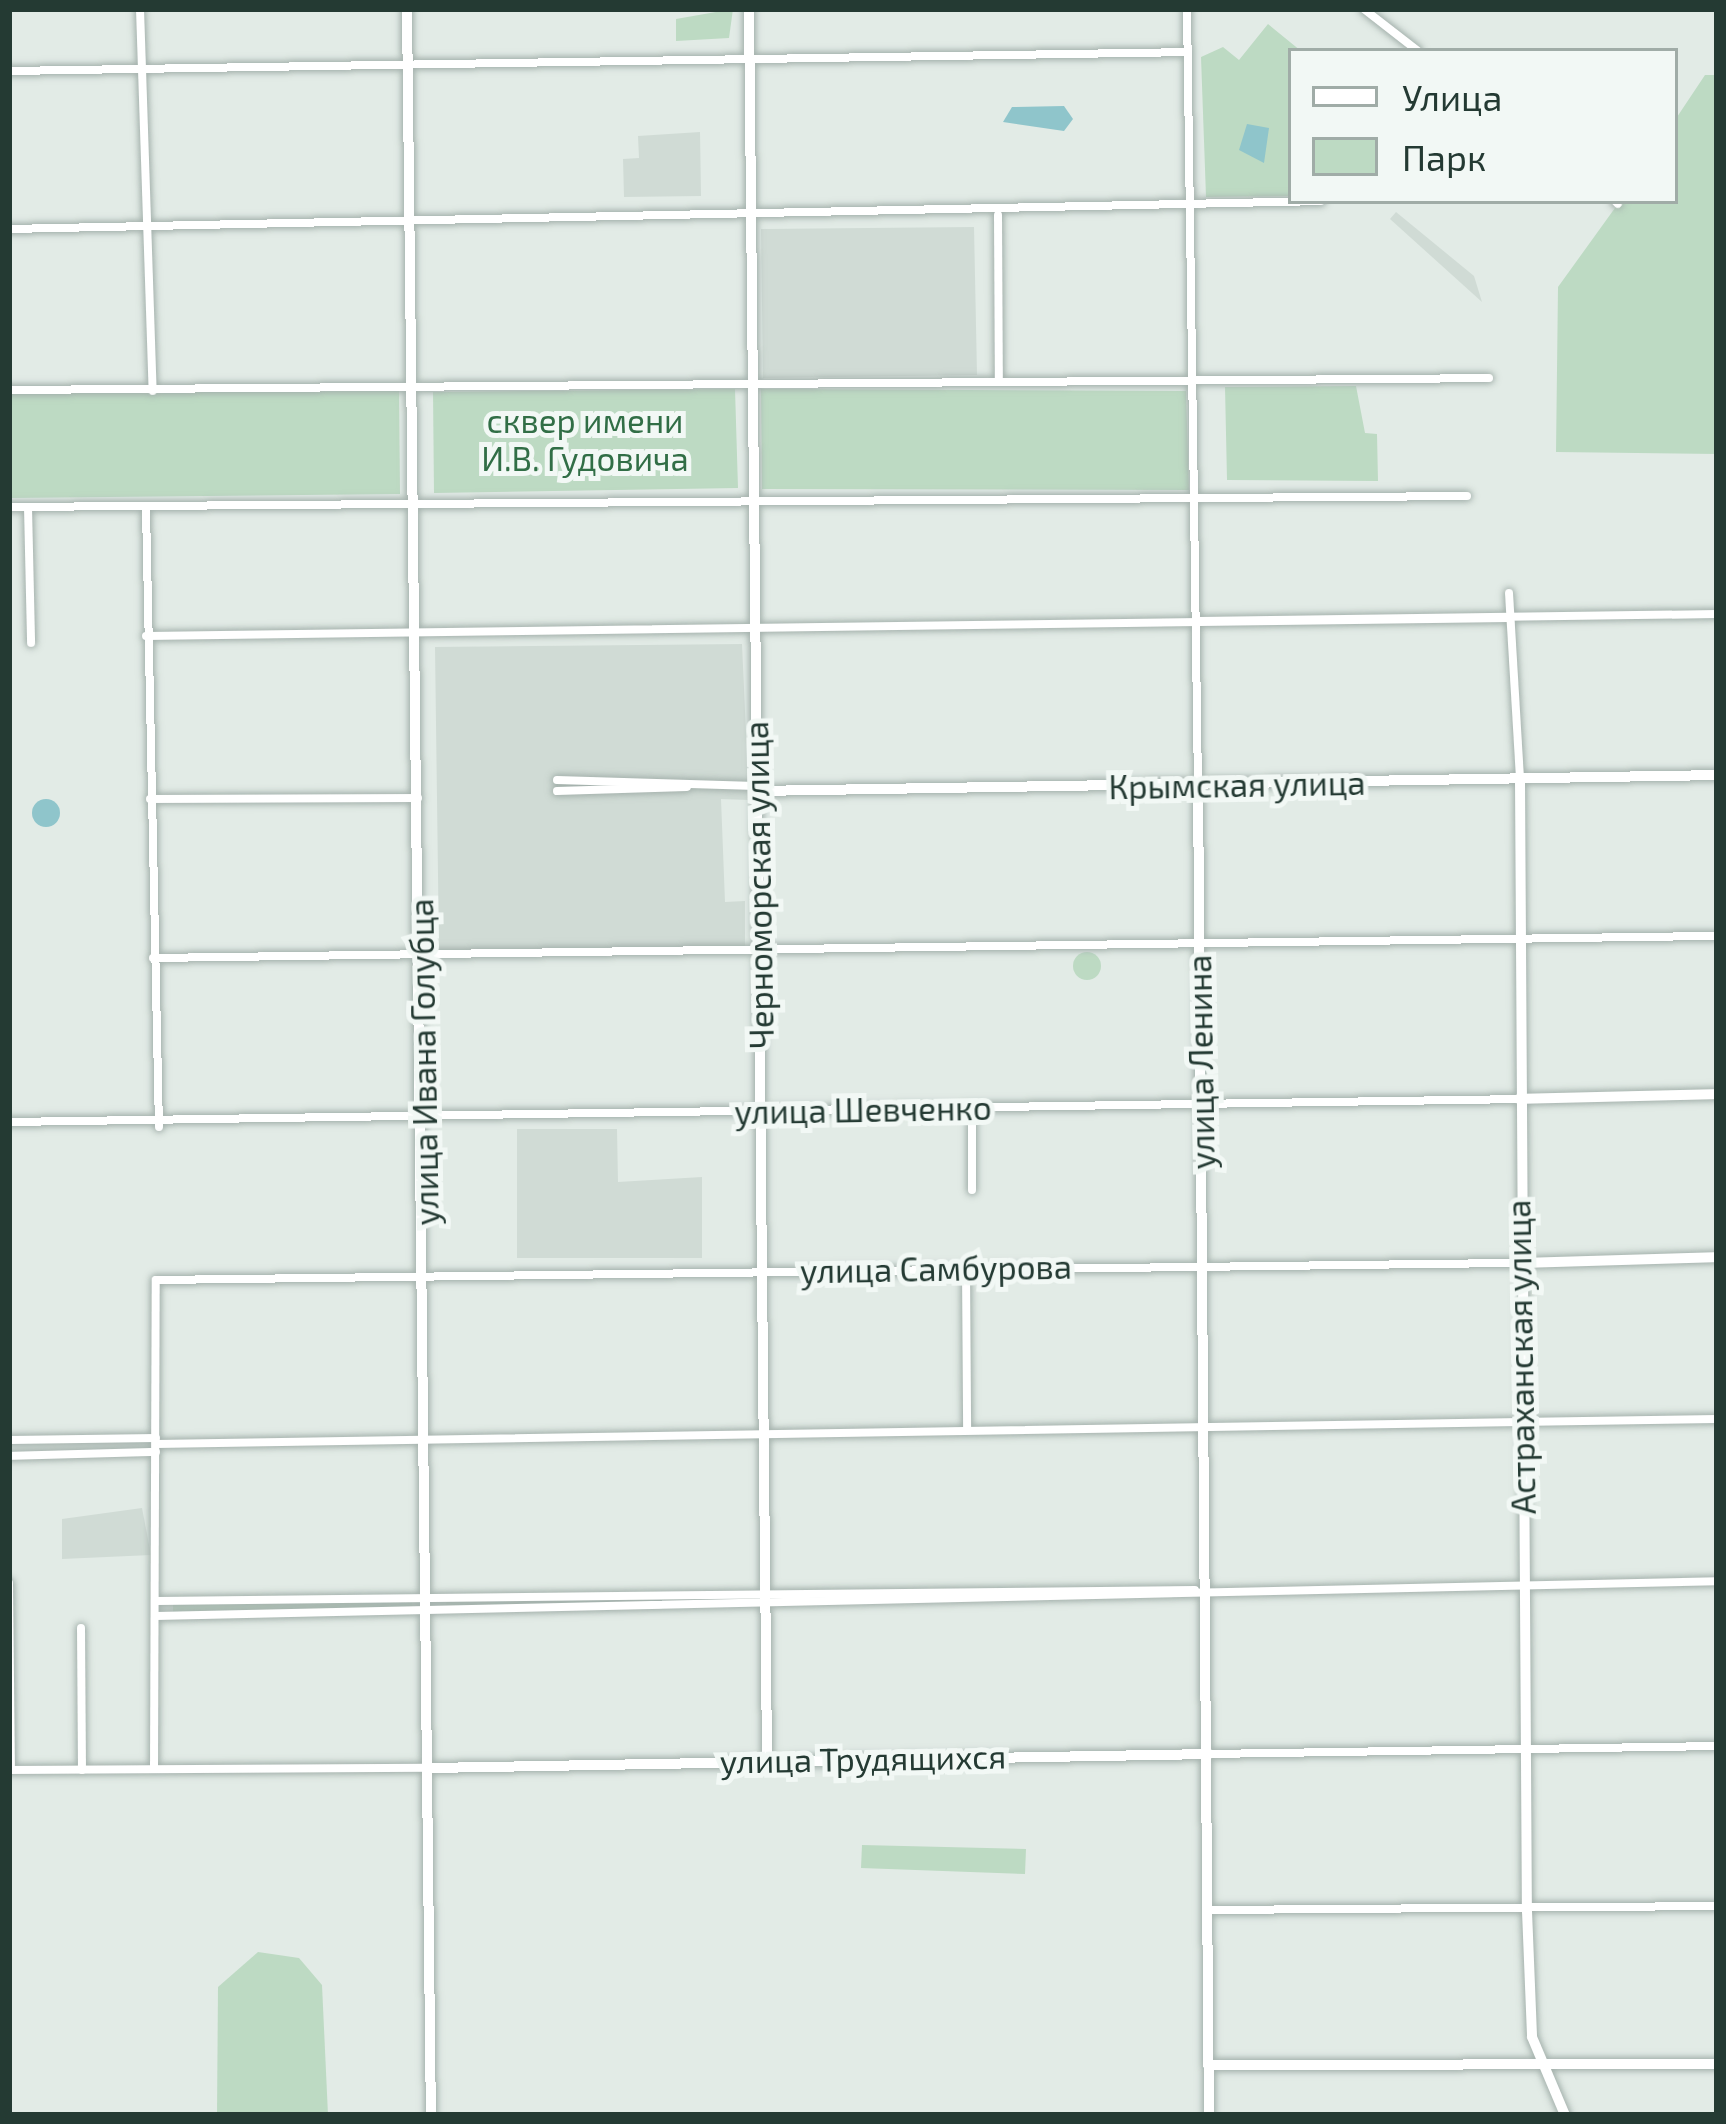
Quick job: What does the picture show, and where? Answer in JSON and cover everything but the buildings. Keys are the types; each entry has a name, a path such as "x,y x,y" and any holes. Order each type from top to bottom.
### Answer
{"street":[{"path":"140,9 153,391"},
{"name":"улица Ивана Голубца","path":"407,9 424,958 431,2115"},
{"name":"Черноморская улица","path":"749,9 756,789 764,1112 767,1760"},
{"name":"улица Ленина","path":"1187,9 1203,1100 1210,2115"},
{"path":"1364,9 1414,48"},
{"path":"9,71 1187,52"},
{"path":"9,229 998,215 1291,204"},
{"path":"998,215 999,380"},
{"path":"9,390 1489,378"},
{"path":"9,507 1195,494 1467,496"},
{"path":"28,507 32,643"},
{"path":"146,508 159,1127"},
{"name":"Астраханская улица","path":"1509,593 1520,780 1518,1263 1527,1911 1540,2066 1565,2115"},
{"path":"146,636 417,634 755,621 1196,622 1717,614"},
{"name":"Крымская улица","path":"557,785 756,789 1717,775"},
{"path":"150,799 420,798"},
{"path":"153,958 424,958 1717,936"},
{"name":"улица Шевченко","path":"9,1122 159,1127 1203,1100 1717,1094"},
{"path":"972,1108 972,1190"},
{"name":"улица Самбурова","path":"156,1445 156,1280 1717,1258"},
{"path":"966,1268 968,1430"},
{"path":"9,1441 156,1445 1717,1419"},
{"path":"9,1456 156,1445"},
{"path":"154,1769 156,1445"},
{"path":"156,1600 767,1607 1208,1591 1717,1581"},
{"path":"9,1583 10,1770"},
{"path":"156,1616 767,1592 1208,1591"},
{"path":"81,1628 82,1770"},
{"name":"улица Трудящихся","path":"10,1770 431,1768 1717,1746"},
{"path":"1210,1910 1717,1906"},
{"path":"1208,2065 1717,2064"}],"shaded area":[{"path":"700,132 701,196 624,197 623,159 639,158 638,136"},
{"path":"1396,212 1474,276 1482,302 1390,219"},
{"path":"974,227 977,375 763,378 761,229"},
{"path":"742,644 749,800 721,799 725,902 745,901 745,947 439,951 435,647"},
{"path":"517,1129 617,1129 618,1182 702,1177 702,1258 517,1258"},
{"path":"142,1508 151,1555 62,1559 62,1519"}],"green space":[{"path":"733,9 729,38 676,41 676,19"},
{"path":"1268,24 1297,48 1288,48 1288,196 1206,197 1201,57 1223,47 1239,60"},
{"path":"1705,75 1717,75 1717,454 1556,452 1558,287 1618,204 1678,204 1678,116"},
{"path":"1356,386 1365,433 1377,434 1378,481 1227,480 1225,387"},
{"name":"сквер имени И.В. Гудовича","path":"735,389 738,488 434,493 433,392"},
{"path":"761,389 1186,391 1189,490 762,489"},
{"path":"399,391 400,494 9,498 9,393"},
{"path":"1087,952 1097,956 1101,966 1097,976 1087,980 1077,976 1073,966 1077,956"},
{"path":"740,1596 740,1605 446,1610 446,1601"},
{"path":"412,1602 413,1610 173,1612 173,1603"},
{"path":"862,1845 1026,1849 1025,1874 861,1868"},
{"path":"258,1952 299,1958 322,1985 328,2115 217,2115 218,1987"}],"water":[{"path":"1064,106 1073,119 1064,131 1003,122 1012,107"},
{"path":"1247,124 1269,128 1264,163 1239,150"},
{"path":"46,799 56,803 60,813 56,823 46,827 36,823 32,813 36,803"}]}
